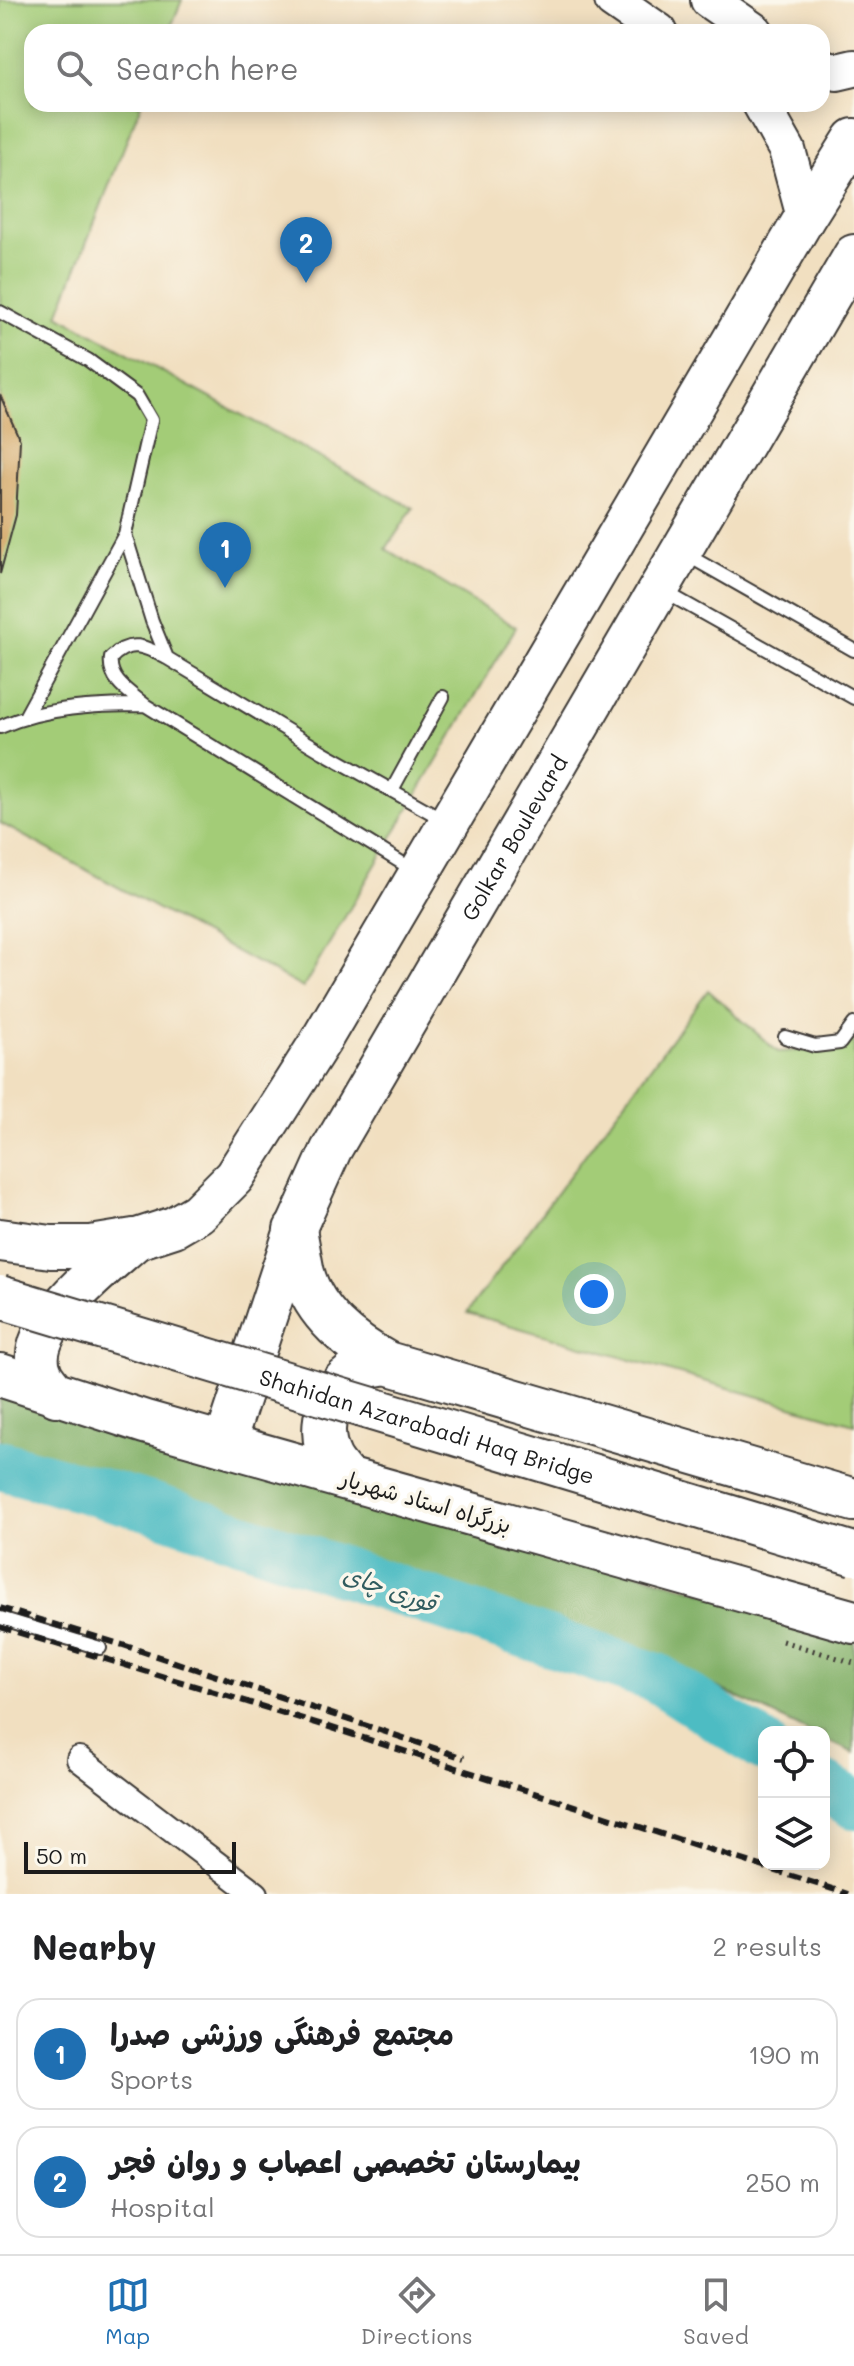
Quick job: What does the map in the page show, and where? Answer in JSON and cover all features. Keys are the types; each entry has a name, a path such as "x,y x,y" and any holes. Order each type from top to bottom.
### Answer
{"highway":[{"path":"295,1230 304,1277 318,1303 363,1350 387,1363 854,1500"},
{"path":"0,1240 51,1247 91,1247 134,1240"},
{"path":"56,1395 40,1373 39,1351 45,1328 90,1279 134,1240"},
{"name":"Shahidan Azarabadi Haq Bridge","path":"0,1297 854,1554"},
{"path":"345,1478 330,1457 323,1432 327,1406 340,1384 362,1369 387,1363"},
{"name":"بزرگراه استاد شهریار","path":"0,1375 224,1445 854,1622"}],"main road":[{"path":"613,0 648,24"},
{"path":"709,0 744,24"},
{"path":"830,70 837,72 854,68"},
{"path":"766,112 787,150 805,217"},
{"path":"134,1240 174,1227 198,1213 234,1177 320,1042 805,217 854,139"},
{"name":"Golkar Boulevard","path":"224,1445 295,1230 331,1150 854,255"}],"street":[{"path":"79,1759 253,1893"}],"lane":[{"path":"0,312 88,360 137,396 151,420 125,534 26,715"},
{"path":"125,534 167,658"},
{"path":"680,551 854,650"},
{"path":"659,589 854,698"},
{"path":"419,873 145,705 120,685 110,669 111,658 128,645 143,645 449,822"},
{"path":"392,790 443,697"},
{"path":"0,727 26,715 109,705 145,705"},
{"path":"785,1037 815,1046 840,1043 854,1024"},
{"path":"0,1618 100,1648"}],"green space":[{"path":"0,0 182,0 172,24 24,24 24,112 138,112 58,315 413,508 386,549 516,627 303,988 0,823"},
{"path":"708,990 778,1052 845,1048 854,1036 854,1424 467,1313"},
{"path":"0,1388 854,1636 854,1753 830,1742 830,1726 797,1726 708,1683 426,1587 0,1453"}],"building":[{"path":"0,395 20,440 16,515 0,574"}],"waterway":[{"name":"قوری چای","path":"0,1465 151,1507 657,1678 758,1743"},
{"name":"قوری چای","path":"830,1790 854,1804"}],"railway":[{"path":"0,1608 123,1645 464,1758"},
{"path":"0,1627 323,1725 848,1894"}],"place":[{"name":"بیمارستان تخصصی اعصاب و روان فجر","path":"306,283"},
{"name":"مجتمع فرهنگی ورزشی صدرا","path":"225,588"}]}
